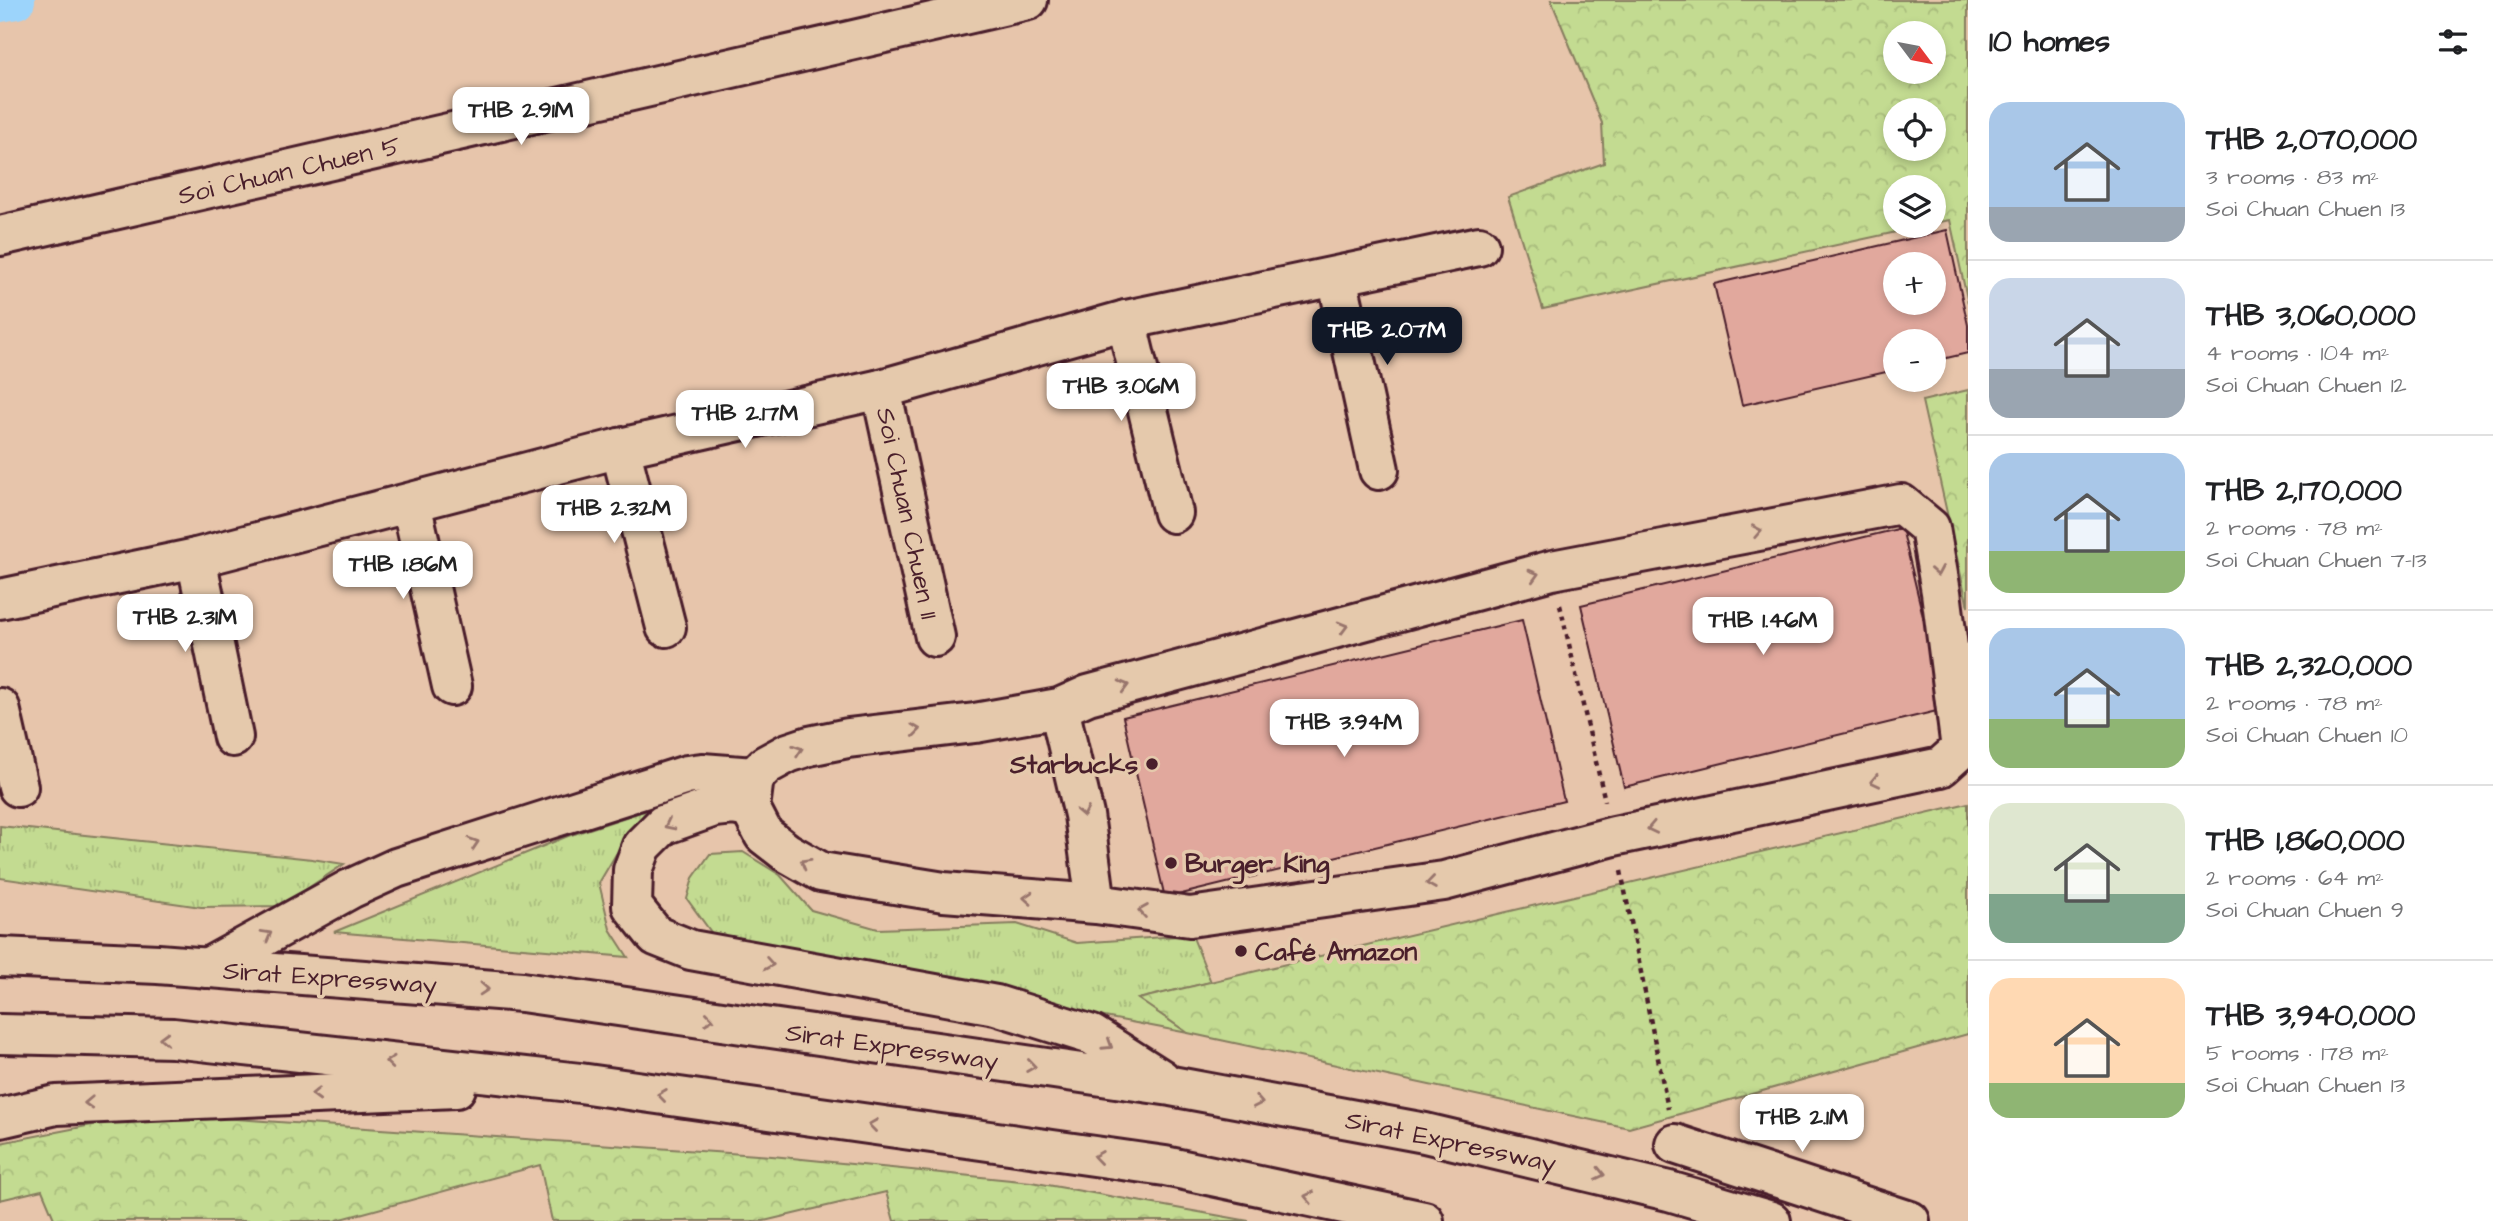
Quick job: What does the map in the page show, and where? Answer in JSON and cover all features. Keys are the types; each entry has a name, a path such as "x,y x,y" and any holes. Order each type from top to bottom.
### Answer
{"main road":[{"name":"Soi Chuan Chuen 5","path":"0,236 1028,0"},
{"path":"0,599 196,558 620,448 881,389 1126,320 1479,246"},
{"path":"1337,277 1379,470"},
{"path":"1126,320 1173,513"},
{"name":"Soi Chuan Chuen 11","path":"881,389 935,637"},
{"path":"620,448 666,627"},
{"path":"411,503 452,686"},
{"path":"752,792 764,835 786,852 821,872 944,892 1096,904 1190,917 1444,881 1614,836 1941,767 1961,749 1930,528 1901,504 1552,570 1087,695 1059,708 975,723 848,738 809,746 766,765 752,792 733,805 714,807 663,825 642,846 633,870 632,905 656,936 691,950 996,1005 1092,1035 1181,1088"},
{"path":"196,558 233,737"},
{"path":"0,708 18,788"},
{"path":"1059,708 1084,815 1096,904"},
{"path":"207,968 396,868 687,775 702,773 752,792"},
{"path":"0,942 158,964"},
{"name":"Sirat Expressway","path":"0,957 158,964 522,992 1181,1088 1425,1133 1669,1191 1772,1221"},
{"path":"0,1034 173,1038 580,1083 1165,1166 1424,1221"},
{"path":"0,1118 56,1104 580,1083"},
{"path":"1675,1144 1910,1221"}],"path":[{"path":"1552,570 1614,836 1675,1144"}],"green space":[{"path":"1551,0 1968,0 1968,303 1950,220 1946,221 1946,175 1883,175 1883,235 1543,309 1508,197 1604,163 1602,123"},
{"path":"1968,390 1968,607 1922,401"},
{"path":"1968,803 1968,1034 1629,1128 1188,1033 1138,999"},
{"path":"653,808 616,854 599,883 610,929 628,957 334,932 568,836"},
{"path":"0,826 344,864 281,906 201,907 0,878"},
{"path":"743,852 780,875 811,910 878,929 1017,924 1077,943 1192,935 1211,982 1139,999 1188,1033 719,943 687,899 693,878 710,854"},
{"path":"222,1118 772,1156 1031,1182 1249,1221 894,1221 886,1192 764,1221 552,1221 540,1165 334,1221 55,1221 42,1190 0,1200 0,1143 102,1123"}],"building":[{"path":"1947,230 1968,325 1968,353 1946,358 1946,329 1883,329 1883,373 1742,405 1714,284 1912,238 1946,238"},
{"path":"1902,528 1945,709 1624,787 1581,605"},
{"path":"1522,620 1564,801 1165,898 1123,717"}],"waterway":[{"path":"0,3 16,0"}],"place":[{"name":"Starbucks","path":"1152,764"},
{"name":"Burger King","path":"1171,863"},
{"name":"Café Amazon","path":"1241,951"}]}
